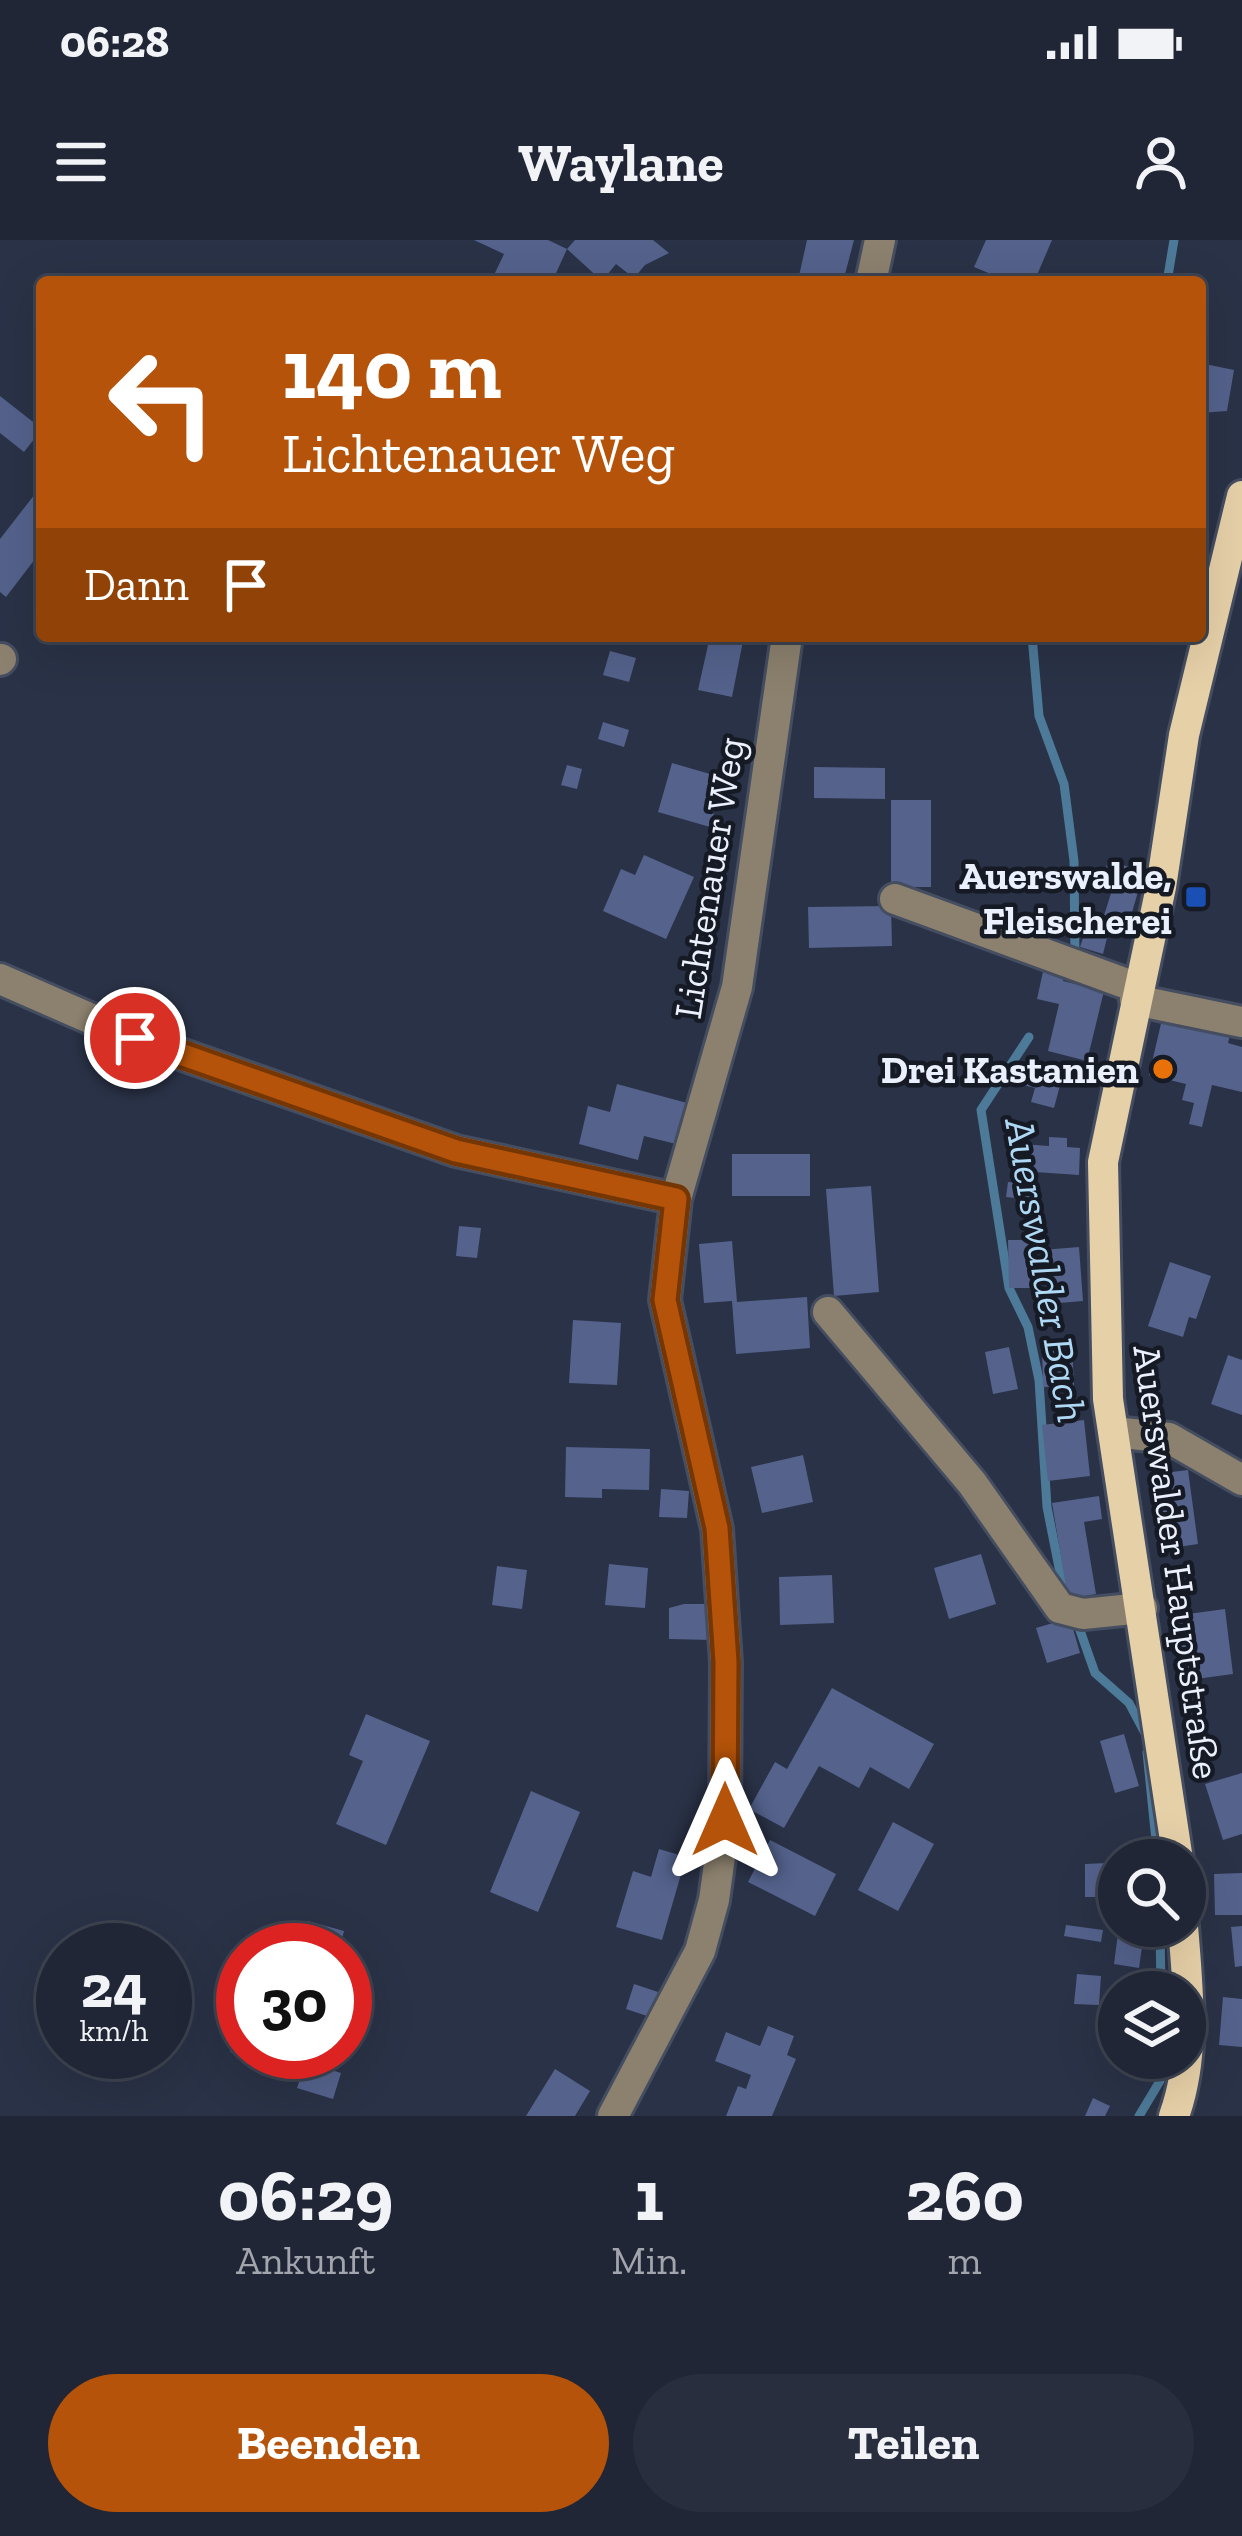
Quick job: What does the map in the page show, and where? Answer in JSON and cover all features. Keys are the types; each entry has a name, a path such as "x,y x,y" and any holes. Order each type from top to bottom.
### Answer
{"main road":[{"name":"Auerswalder Hauptstraße","path":"1175,1839 1114,1432 1103,1162 1184,735 1242,496"},
{"path":"1174,2116 1187,2063 1184,1947"}],"street":[{"path":"872,276 880,240"},
{"name":"Lichtenauer Weg","path":"613,2116 700,1951 725,1820 726,1662 717,1528 665,1300 676,1199 737,987 786,642"},
{"path":"896,898 1137,994 1242,1022"},
{"path":"0,980 135,1038 456,1151 676,1199"},
{"path":"828,1312 1072,1611 1142,1608"},
{"path":"1114,1432 1169,1438 1242,1480"}],"building":[{"path":"474,240 548,240 567,249 555,276 493,276 504,254"},
{"path":"575,240 653,240 669,253 645,265 636,276 616,264 606,276 597,276 567,249"},
{"path":"807,240 854,240 845,276 799,276"},
{"path":"986,240 1052,240 1037,276 996,276 974,267"},
{"path":"1206,364 1234,370 1227,411 1206,413"},
{"path":"0,396 36,424 36,437 24,452 0,433"},
{"path":"36,493 36,558 6,597 0,592 0,539"},
{"path":"709,642 743,642 732,697 698,690"},
{"path":"610,651 636,658 629,682 603,675"},
{"path":"603,722 629,730 624,747 598,739"},
{"path":"672,763 724,778 710,827 658,812"},
{"path":"567,765 582,769 577,789 561,785"},
{"path":"814,767 885,768 885,799 814,798"},
{"path":"891,800 931,800 931,887 891,887"},
{"path":"644,855 694,877 666,939 603,911 621,869 635,875"},
{"path":"1108,861 1144,871 1126,933 1101,925 1112,890 1100,887"},
{"path":"891,906 892,946 809,948 808,907"},
{"path":"1085,932 1107,938 1103,954 1080,947"},
{"path":"1044,967 1065,972 1063,981 1104,991 1087,1061 1048,1051 1059,1004 1037,999"},
{"path":"1163,1015 1231,1031 1228,1043 1242,1047 1242,1092 1212,1085 1202,1127 1189,1124 1194,1103 1182,1100 1186,1084 1149,1075"},
{"path":"1017,1061 1063,1074 1054,1108 1031,1102 1035,1088 1011,1082"},
{"path":"617,1084 687,1103 676,1144 644,1136 638,1160 579,1144 588,1106 610,1112"},
{"path":"1049,1137 1067,1138 1067,1147 1080,1148 1079,1175 1020,1171 1022,1144 1049,1146"},
{"path":"732,1154 810,1154 810,1196 732,1196"},
{"path":"1008,1182 1035,1185 1033,1200 1006,1197"},
{"path":"871,1186 879,1292 834,1296 826,1189"},
{"path":"459,1226 481,1228 477,1258 456,1256"},
{"path":"1008,1240 1030,1240 1030,1288 1009,1288"},
{"path":"732,1241 737,1302 807,1297 810,1348 736,1354 732,1301 704,1303 699,1244"},
{"path":"1079,1247 1083,1301 1047,1304 1042,1250"},
{"path":"1170,1262 1211,1276 1196,1319 1189,1317 1183,1337 1148,1326"},
{"path":"573,1320 621,1323 617,1385 569,1383"},
{"path":"1072,1346 1074,1386 1043,1387 1042,1347"},
{"path":"1009,1347 1018,1389 993,1394 985,1352"},
{"path":"1228,1355 1242,1360 1242,1415 1211,1404"},
{"path":"1084,1420 1090,1476 1048,1481 1042,1425"},
{"path":"566,1447 650,1449 649,1490 602,1489 602,1498 565,1497"},
{"path":"803,1455 813,1502 762,1513 751,1467"},
{"path":"1188,1470 1198,1544 1158,1550 1148,1475"},
{"path":"661,1489 689,1491 687,1518 659,1517"},
{"path":"1099,1496 1102,1519 1084,1522 1096,1594 1068,1599 1052,1503"},
{"path":"981,1554 996,1604 949,1619 934,1568"},
{"path":"609,1564 648,1568 645,1608 605,1605"},
{"path":"497,1566 527,1570 522,1609 492,1605"},
{"path":"832,1575 834,1623 780,1625 779,1577"},
{"path":"712,1604 712,1640 669,1639 669,1608"},
{"path":"1225,1609 1233,1674 1181,1681 1173,1616"},
{"path":"1070,1618 1080,1653 1047,1663 1036,1628"},
{"path":"832,1688 934,1744 909,1789 870,1767 859,1788 819,1766 784,1828 749,1809 775,1762 787,1769"},
{"path":"366,1714 430,1741 386,1845 336,1824 363,1761 349,1755"},
{"path":"1124,1734 1139,1786 1115,1793 1100,1741"},
{"path":"1242,1773 1242,1834 1223,1840 1205,1784"},
{"path":"531,1791 580,1812 538,1912 490,1892"},
{"path":"893,1822 934,1844 898,1911 858,1890"},
{"path":"770,1840 836,1874 815,1916 748,1882"},
{"path":"659,1849 686,1857 662,1940 616,1927 633,1871 651,1877"},
{"path":"1098,1863 1098,1897 1085,1897 1085,1864"},
{"path":"1242,1873 1242,1915 1215,1915 1214,1874"},
{"path":"1066,1925 1098,1929 1098,1942 1064,1936"},
{"path":"1242,1926 1242,1966 1235,1967 1231,1927"},
{"path":"1116,1947 1142,1947 1139,1968 1114,1964"},
{"path":"1077,1974 1098,1976 1098,2005 1074,2004"},
{"path":"634,1984 658,1992 650,2017 626,2009"},
{"path":"1223,1997 1242,1999 1242,2047 1219,2045"},
{"path":"768,2026 794,2036 787,2055 796,2059 772,2116 726,2116 738,2086 746,2089 751,2075 715,2061 726,2032 760,2046"},
{"path":"555,2069 590,2091 575,2116 526,2116"},
{"path":"300,2079 339,2079 333,2099 297,2088"},
{"path":"1093,2098 1110,2106 1105,2116 1085,2116"}],"waterway":[{"name":"Auerswalder Bach","path":"1168,276 1174,240"},
{"name":"Auerswalder Bach","path":"1033,642 1039,716 1064,784 1074,861 1075,957"},
{"name":"Auerswalder Bach","path":"1029,1037 981,1110 1009,1288 1028,1327 1039,1380 1047,1507 1064,1593"},
{"name":"Auerswalder Bach","path":"1076,1619 1095,1673 1129,1703 1146,1735"},
{"name":"Auerswalder Bach","path":"1147,1752 1156,1839"},
{"name":"Auerswalder Bach","path":"1160,1947 1161,1971"},
{"name":"Auerswalder Bach","path":"1139,2116 1160,2079"}],"place":[{"name":"Auerswalde, Fleischerei","path":"1196,897"},
{"name":"Drei Kastanien","path":"1163,1069"}],"route":[{"path":"135,1038 456,1151 676,1199 665,1300 717,1528 726,1662 725,1820"}]}
